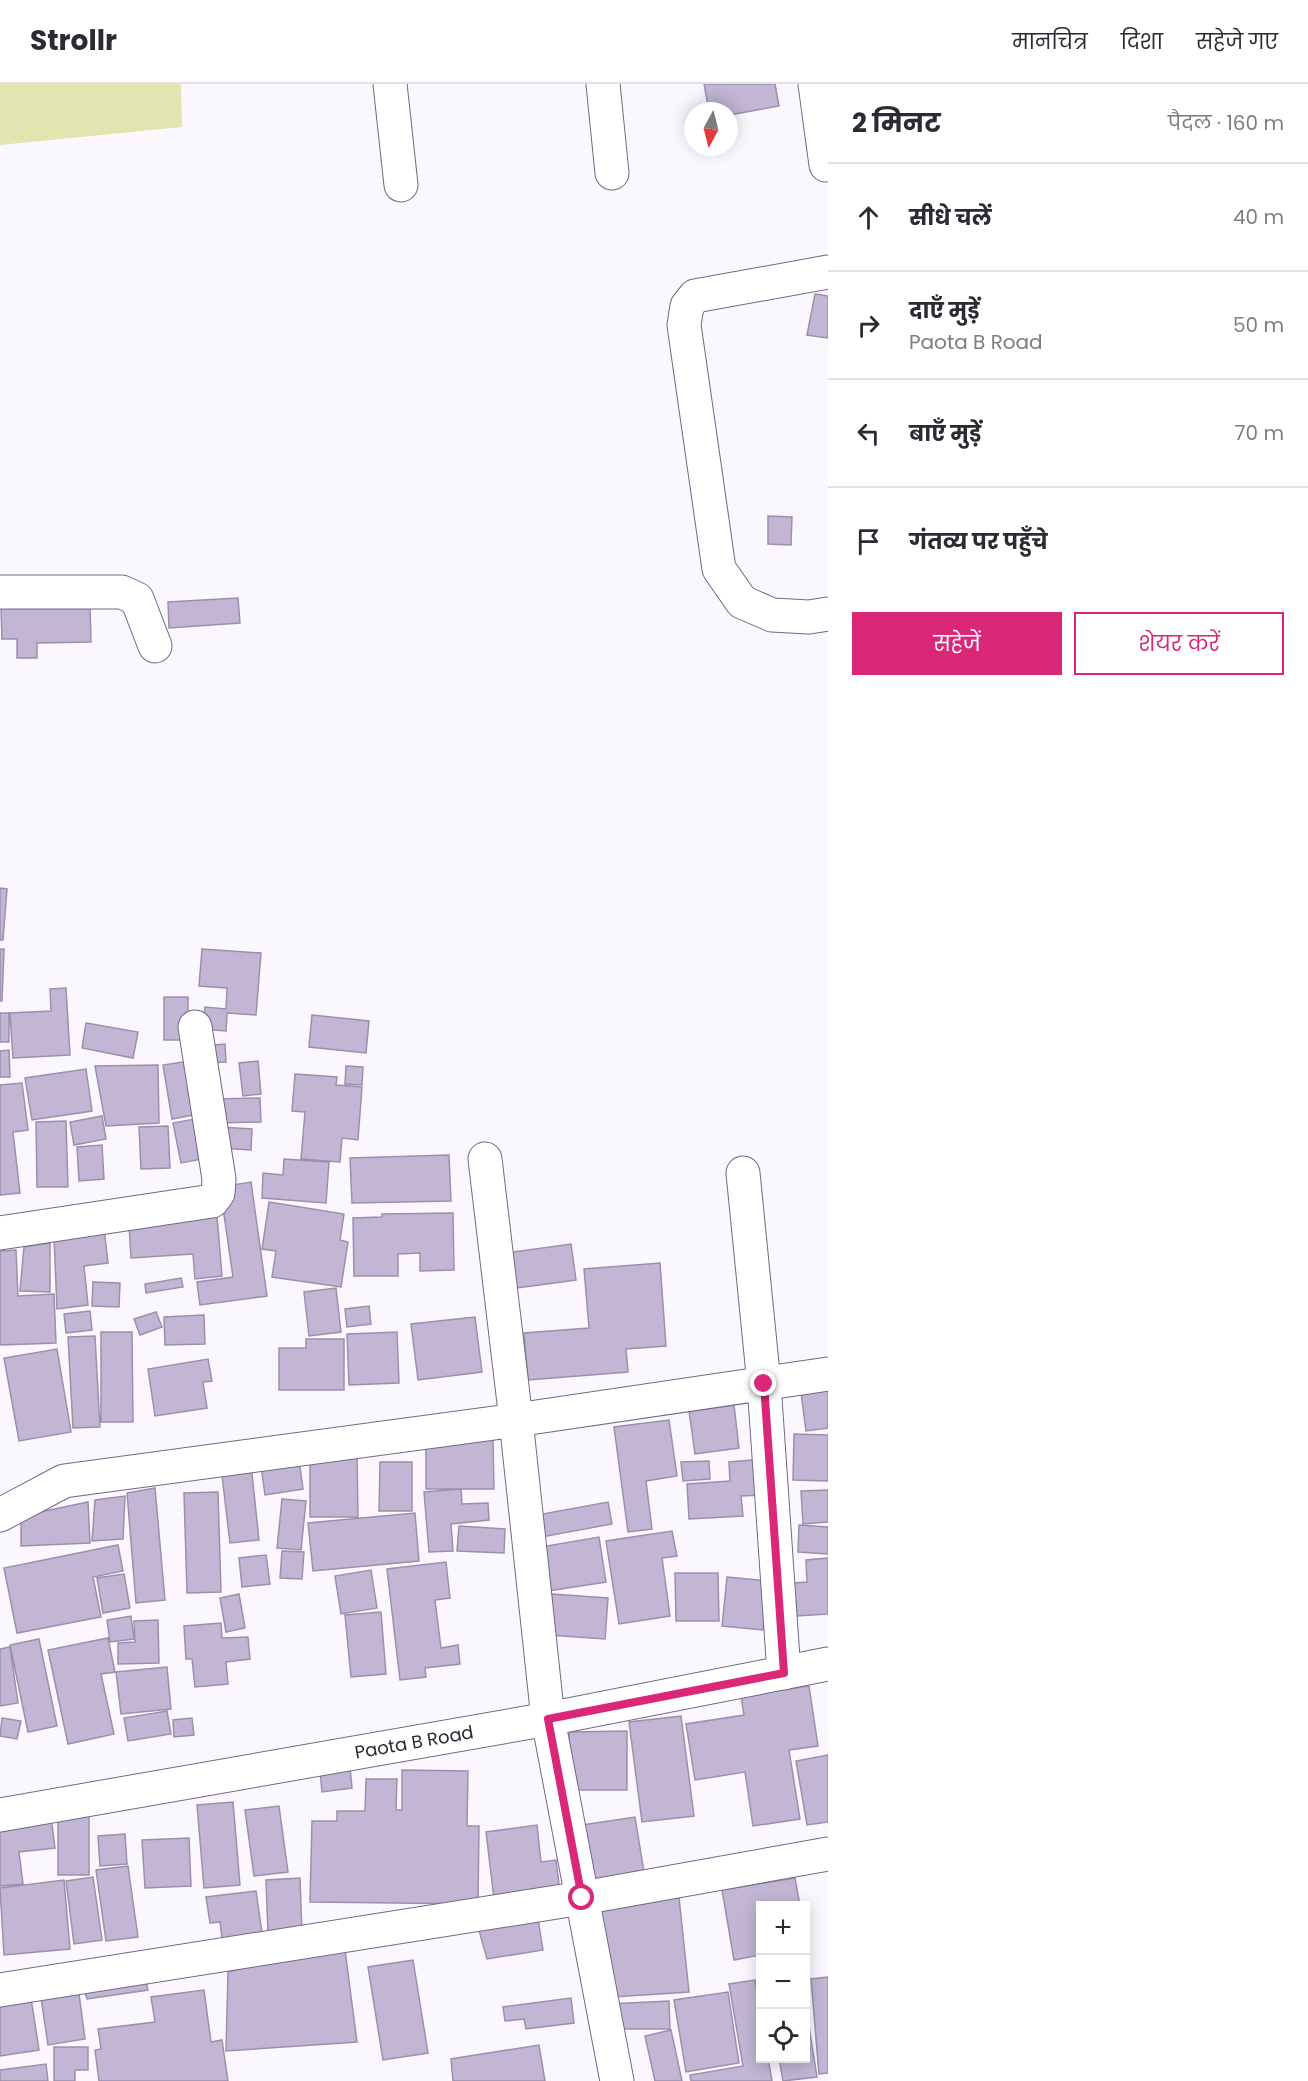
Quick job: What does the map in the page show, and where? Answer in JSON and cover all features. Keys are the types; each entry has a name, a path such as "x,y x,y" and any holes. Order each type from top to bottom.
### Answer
{"street":[{"path":"390,84 401,185"},
{"path":"603,84 612,173"},
{"path":"815,84 826,165"},
{"path":"828,272 695,296 687,306 684,325 719,569 742,602 772,615 809,617 828,614"},
{"path":"0,592 122,592 137,599 155,646"},
{"path":"0,1233 212,1201 218,1193 219,1179 195,1027"},
{"path":"485,1160 548,1719 617,2081"},
{"path":"743,1173 764,1384 784,1673"},
{"path":"0,1515 64,1481 516,1420 828,1374"},
{"name":"Paota B Road","path":"0,1815 548,1719 828,1664"},
{"path":"0,1990 582,1898 828,1854"}],"green space":[{"path":"0,84 181,84 182,127 0,145"}],"building":[{"path":"704,84 775,84 779,106 738,113 738,102 707,102"},
{"path":"815,294 828,296 828,338 807,335"},
{"path":"768,516 792,517 791,545 768,544"},
{"path":"238,598 240,623 169,628 168,602"},
{"path":"90,606 91,642 37,643 37,658 17,658 17,639 2,639 1,608"},
{"path":"0,888 7,889 3,940 0,940"},
{"path":"0,949 4,949 2,1001 0,1001"},
{"path":"202,949 261,953 256,1015 227,1013 226,1031 203,1029 205,1007 226,1009 227,988 199,986"},
{"path":"66,988 70,1055 13,1058 10,1013 51,1011 50,989"},
{"path":"164,997 188,997 188,1040 164,1040"},
{"path":"0,1013 9,1013 9,1042 0,1042"},
{"path":"312,1015 369,1021 366,1053 309,1047"},
{"path":"86,1023 138,1032 133,1058 82,1048"},
{"path":"225,1044 226,1062 204,1063 203,1046"},
{"path":"9,1050 10,1077 0,1077 0,1051"},
{"path":"195,1060 204,1113 172,1119 163,1065"},
{"path":"258,1061 261,1094 243,1096 239,1063"},
{"path":"158,1065 159,1123 106,1126 95,1066"},
{"path":"346,1066 363,1067 362,1085 345,1084"},
{"path":"86,1069 92,1111 32,1120 25,1078"},
{"path":"295,1074 337,1077 336,1085 362,1087 358,1140 342,1138 340,1162 301,1159 305,1112 292,1111"},
{"path":"22,1083 28,1130 13,1132 20,1193 0,1195 0,1085"},
{"path":"260,1098 261,1122 217,1123 217,1099"},
{"path":"102,1116 106,1139 74,1145 70,1122"},
{"path":"200,1118 208,1158 181,1163 173,1123"},
{"path":"66,1121 68,1187 37,1187 36,1122"},
{"path":"168,1126 170,1168 141,1169 139,1127"},
{"path":"220,1127 252,1129 251,1150 219,1148"},
{"path":"102,1145 104,1179 79,1181 77,1147"},
{"path":"449,1155 451,1201 352,1203 350,1158"},
{"path":"284,1159 329,1162 326,1203 262,1198 263,1173 283,1175"},
{"path":"251,1182 267,1296 200,1305 197,1282 233,1277 220,1187"},
{"path":"269,1202 344,1214 340,1240 348,1242 341,1287 272,1277 276,1251 262,1249"},
{"path":"216,1205 222,1276 195,1279 193,1254 131,1258 129,1224"},
{"path":"453,1213 454,1270 420,1271 420,1253 398,1254 398,1276 354,1276 353,1218 382,1217 382,1214"},
{"path":"104,1228 108,1263 84,1266 88,1305 57,1309 54,1237"},
{"path":"50,1243 50,1292 20,1291 24,1247"},
{"path":"571,1244 576,1280 510,1289 506,1253"},
{"path":"16,1250 18,1296 54,1294 56,1343 0,1345 0,1251"},
{"path":"660,1263 666,1346 626,1349 628,1372 528,1380 524,1333 589,1328 584,1269"},
{"path":"181,1278 183,1287 146,1293 145,1284"},
{"path":"93,1282 120,1283 119,1307 92,1306"},
{"path":"336,1288 341,1332 309,1336 304,1292"},
{"path":"369,1306 371,1324 347,1327 345,1309"},
{"path":"90,1311 92,1330 66,1333 64,1314"},
{"path":"156,1312 162,1327 140,1335 134,1319"},
{"path":"204,1315 205,1344 165,1345 164,1317"},
{"path":"475,1317 482,1372 418,1380 411,1324"},
{"path":"101,1332 132,1332 133,1422 101,1422"},
{"path":"397,1332 399,1383 349,1385 347,1334"},
{"path":"95,1336 100,1427 73,1428 68,1337"},
{"path":"306,1339 344,1339 344,1390 279,1390 279,1348 306,1348"},
{"path":"57,1349 71,1432 19,1441 4,1358"},
{"path":"208,1359 212,1381 203,1382 207,1408 155,1416 148,1369"},
{"path":"828,1390 828,1428 806,1431 801,1393"},
{"path":"734,1405 739,1448 695,1454 689,1411"},
{"path":"669,1420 677,1476 646,1481 652,1529 628,1532 614,1427"},
{"path":"794,1434 828,1435 828,1481 793,1480"},
{"path":"426,1439 493,1440 494,1489 426,1489"},
{"path":"310,1451 357,1451 358,1517 310,1517"},
{"path":"763,1459 765,1495 741,1496 743,1516 689,1519 687,1484 730,1481 729,1462"},
{"path":"299,1460 303,1489 265,1495 261,1466"},
{"path":"709,1461 710,1479 683,1481 681,1462"},
{"path":"380,1462 412,1462 412,1511 379,1511"},
{"path":"251,1464 259,1540 230,1543 221,1467"},
{"path":"155,1488 165,1600 136,1603 127,1493"},
{"path":"461,1489 462,1504 488,1503 489,1520 451,1524 453,1551 429,1552 424,1492"},
{"path":"828,1490 828,1522 803,1524 801,1491"},
{"path":"218,1492 221,1592 187,1593 184,1493"},
{"path":"125,1496 123,1539 92,1541 95,1500"},
{"path":"282,1499 306,1501 301,1550 277,1548"},
{"path":"88,1502 90,1543 21,1546 21,1516"},
{"path":"608,1502 612,1524 542,1537 537,1515"},
{"path":"415,1513 419,1561 313,1571 308,1523"},
{"path":"799,1525 828,1527 828,1554 798,1552"},
{"path":"459,1526 505,1529 504,1553 457,1551"},
{"path":"672,1531 677,1556 662,1558 670,1616 619,1624 606,1541"},
{"path":"599,1537 606,1582 542,1592 535,1548"},
{"path":"118,1545 123,1571 93,1577 101,1617 17,1633 4,1568"},
{"path":"282,1551 304,1552 302,1579 280,1578"},
{"path":"266,1555 270,1584 242,1587 239,1558"},
{"path":"828,1558 828,1614 797,1616 794,1583 807,1582 806,1560"},
{"path":"446,1562 450,1598 435,1600 441,1648 458,1645 460,1664 425,1668 426,1677 400,1680 387,1569"},
{"path":"371,1570 377,1608 341,1614 335,1576"},
{"path":"675,1573 718,1573 719,1621 676,1621"},
{"path":"124,1574 130,1608 103,1613 97,1578"},
{"path":"727,1577 768,1581 763,1630 722,1626"},
{"path":"239,1594 245,1628 226,1632 220,1598"},
{"path":"552,1594 608,1598 605,1639 549,1635"},
{"path":"381,1612 386,1674 351,1677 345,1615"},
{"path":"131,1616 134,1639 110,1642 107,1620"},
{"path":"158,1620 159,1663 118,1664 118,1643 135,1642 134,1621"},
{"path":"221,1623 222,1638 248,1637 250,1659 226,1662 228,1684 195,1687 192,1659 186,1659 184,1626"},
{"path":"108,1638 115,1672 101,1674 114,1734 68,1744 48,1650"},
{"path":"39,1639 57,1726 28,1732 10,1645"},
{"path":"10,1647 18,1703 0,1706 0,1649"},
{"path":"167,1667 171,1709 121,1714 116,1672"},
{"path":"809,1686 818,1746 789,1750 800,1819 753,1826 745,1772 695,1780 686,1724 744,1715 741,1696"},
{"path":"167,1711 171,1734 128,1741 124,1718"},
{"path":"681,1716 694,1816 642,1822 629,1722"},
{"path":"2,1718 21,1721 17,1739 0,1736"},
{"path":"192,1718 194,1735 174,1737 173,1720"},
{"path":"627,1731 627,1790 570,1790 569,1732"},
{"path":"828,1755 828,1822 807,1825 796,1761"},
{"path":"350,1767 352,1788 322,1792 320,1770"},
{"path":"402,1770 468,1771 467,1826 479,1826 478,1904 310,1902 312,1821 337,1821 337,1811 365,1811 366,1779 397,1779 396,1810 402,1810"},
{"path":"233,1802 240,1885 204,1888 197,1805"},
{"path":"279,1806 288,1872 254,1876 245,1810"},
{"path":"50,1809 55,1848 19,1852 23,1884 0,1886 0,1818"},
{"path":"58,1812 89,1812 89,1875 58,1875"},
{"path":"635,1817 645,1878 586,1887 576,1826"},
{"path":"537,1825 541,1862 556,1860 560,1892 494,1899 486,1832"},
{"path":"125,1834 127,1864 100,1866 98,1836"},
{"path":"189,1838 191,1886 145,1888 142,1840"},
{"path":"128,1866 138,1937 106,1941 96,1870"},
{"path":"93,1877 102,1940 74,1944 66,1881"},
{"path":"300,1878 302,1933 268,1934 266,1880"},
{"path":"795,1878 799,1901 756,1901 756,1956 734,1960 722,1890"},
{"path":"64,1880 70,1949 4,1955 0,1888"},
{"path":"678,1888 689,1992 613,1997 598,1903"},
{"path":"256,1891 263,1940 223,1946 220,1922 210,1923 206,1897"},
{"path":"538,1919 543,1950 487,1959 478,1927"},
{"path":"344,1942 357,2042 226,2051 228,1972"},
{"path":"413,1960 428,2053 383,2060 368,1967"},
{"path":"145,1976 148,1990 87,1999 83,1985"},
{"path":"828,1977 828,2073 819,2074 811,1979"},
{"path":"755,1980 756,2063 769,2063 772,2081 691,2081 690,2075 743,2066 729,1984"},
{"path":"78,1986 85,2039 48,2045 40,1991"},
{"path":"204,1990 211,2042 222,2040 228,2081 99,2081 95,2050 101,2049 98,2029 155,2022 151,1997"},
{"path":"728,1992 739,2063 686,2072 674,2000"},
{"path":"31,1998 39,2050 0,2056 0,2003"},
{"path":"571,1998 574,2023 526,2029 524,2019 505,2021 503,2007"},
{"path":"669,2001 670,2029 612,2029 609,2004"},
{"path":"671,2030 682,2081 655,2081 645,2036"},
{"path":"810,2033 817,2077 783,2081 780,2063 810,2063"},
{"path":"539,2045 545,2081 453,2081 451,2059"},
{"path":"54,2047 88,2047 88,2070 75,2070 75,2081 54,2081"},
{"path":"46,2064 48,2081 0,2081 0,2070"}],"route":[{"path":"582,1898 548,1719 784,1673 764,1384"}]}
